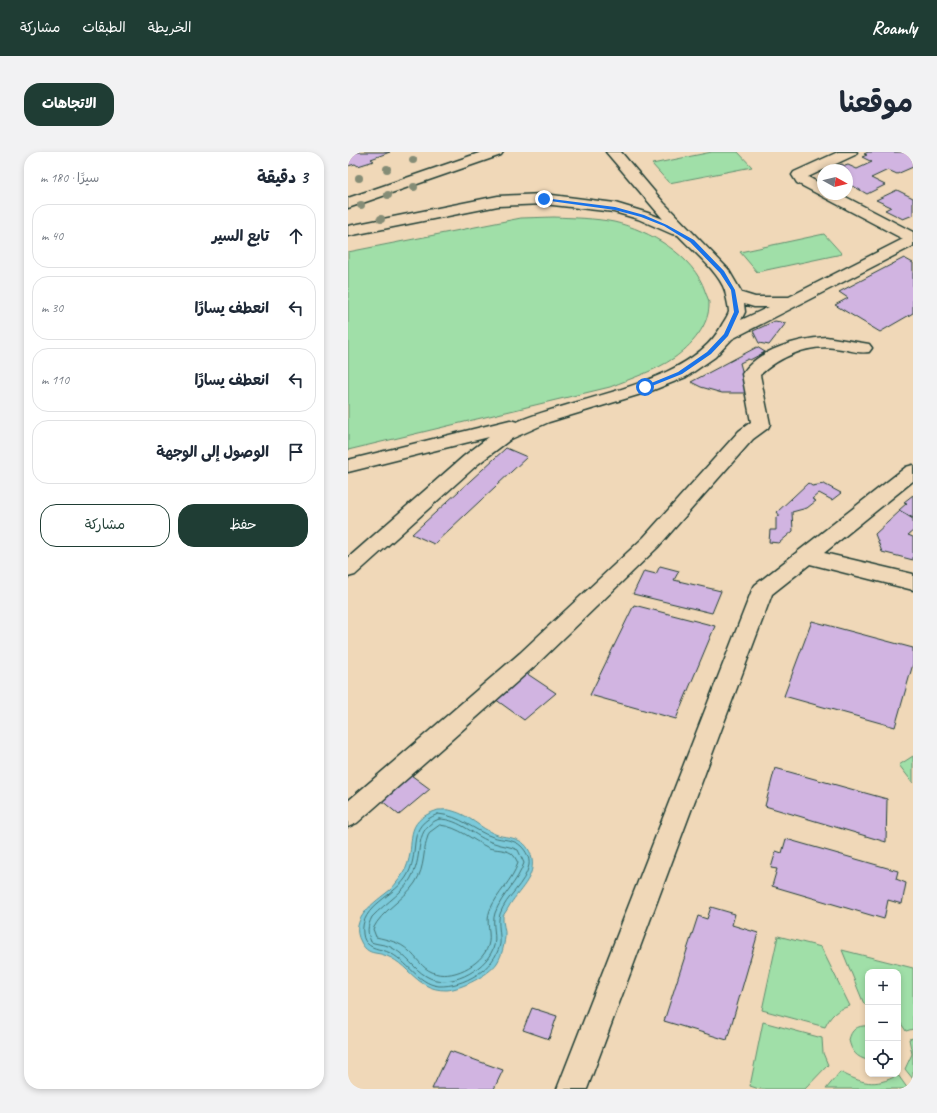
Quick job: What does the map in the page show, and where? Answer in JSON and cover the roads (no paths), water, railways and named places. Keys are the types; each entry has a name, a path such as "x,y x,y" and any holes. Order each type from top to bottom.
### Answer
{"street":[{"path":"348,194 472,152"},
{"path":"348,203 496,152"},
{"path":"348,466 542,418 645,387 680,373 709,353 726,335 737,312 733,290 722,272 636,181 613,152"},
{"path":"823,164 850,152"},
{"path":"817,167 799,175 802,180 817,188"},
{"path":"348,230 498,201 544,199 582,203 629,212 666,226 692,241"},
{"path":"840,200 913,239"},
{"path":"726,335 913,239"},
{"path":"734,296 754,302 791,301"},
{"path":"348,816 528,659 651,542 746,435 761,424 751,374 760,365 795,348 827,342 863,348"},
{"path":"348,570 471,460 504,435 542,418"},
{"path":"572,1089 763,590 913,471"},
{"path":"806,556 913,582"}],"water":[{"path":"438,810 449,810 459,813 495,834 520,841 529,850 532,863 532,870 526,883 503,916 505,940 497,963 488,972 474,981 460,987 447,990 435,989 426,985 396,961 386,956 368,951 362,944 358,934 358,926 365,912 392,888 406,868 409,859 412,834 419,820"}]}
